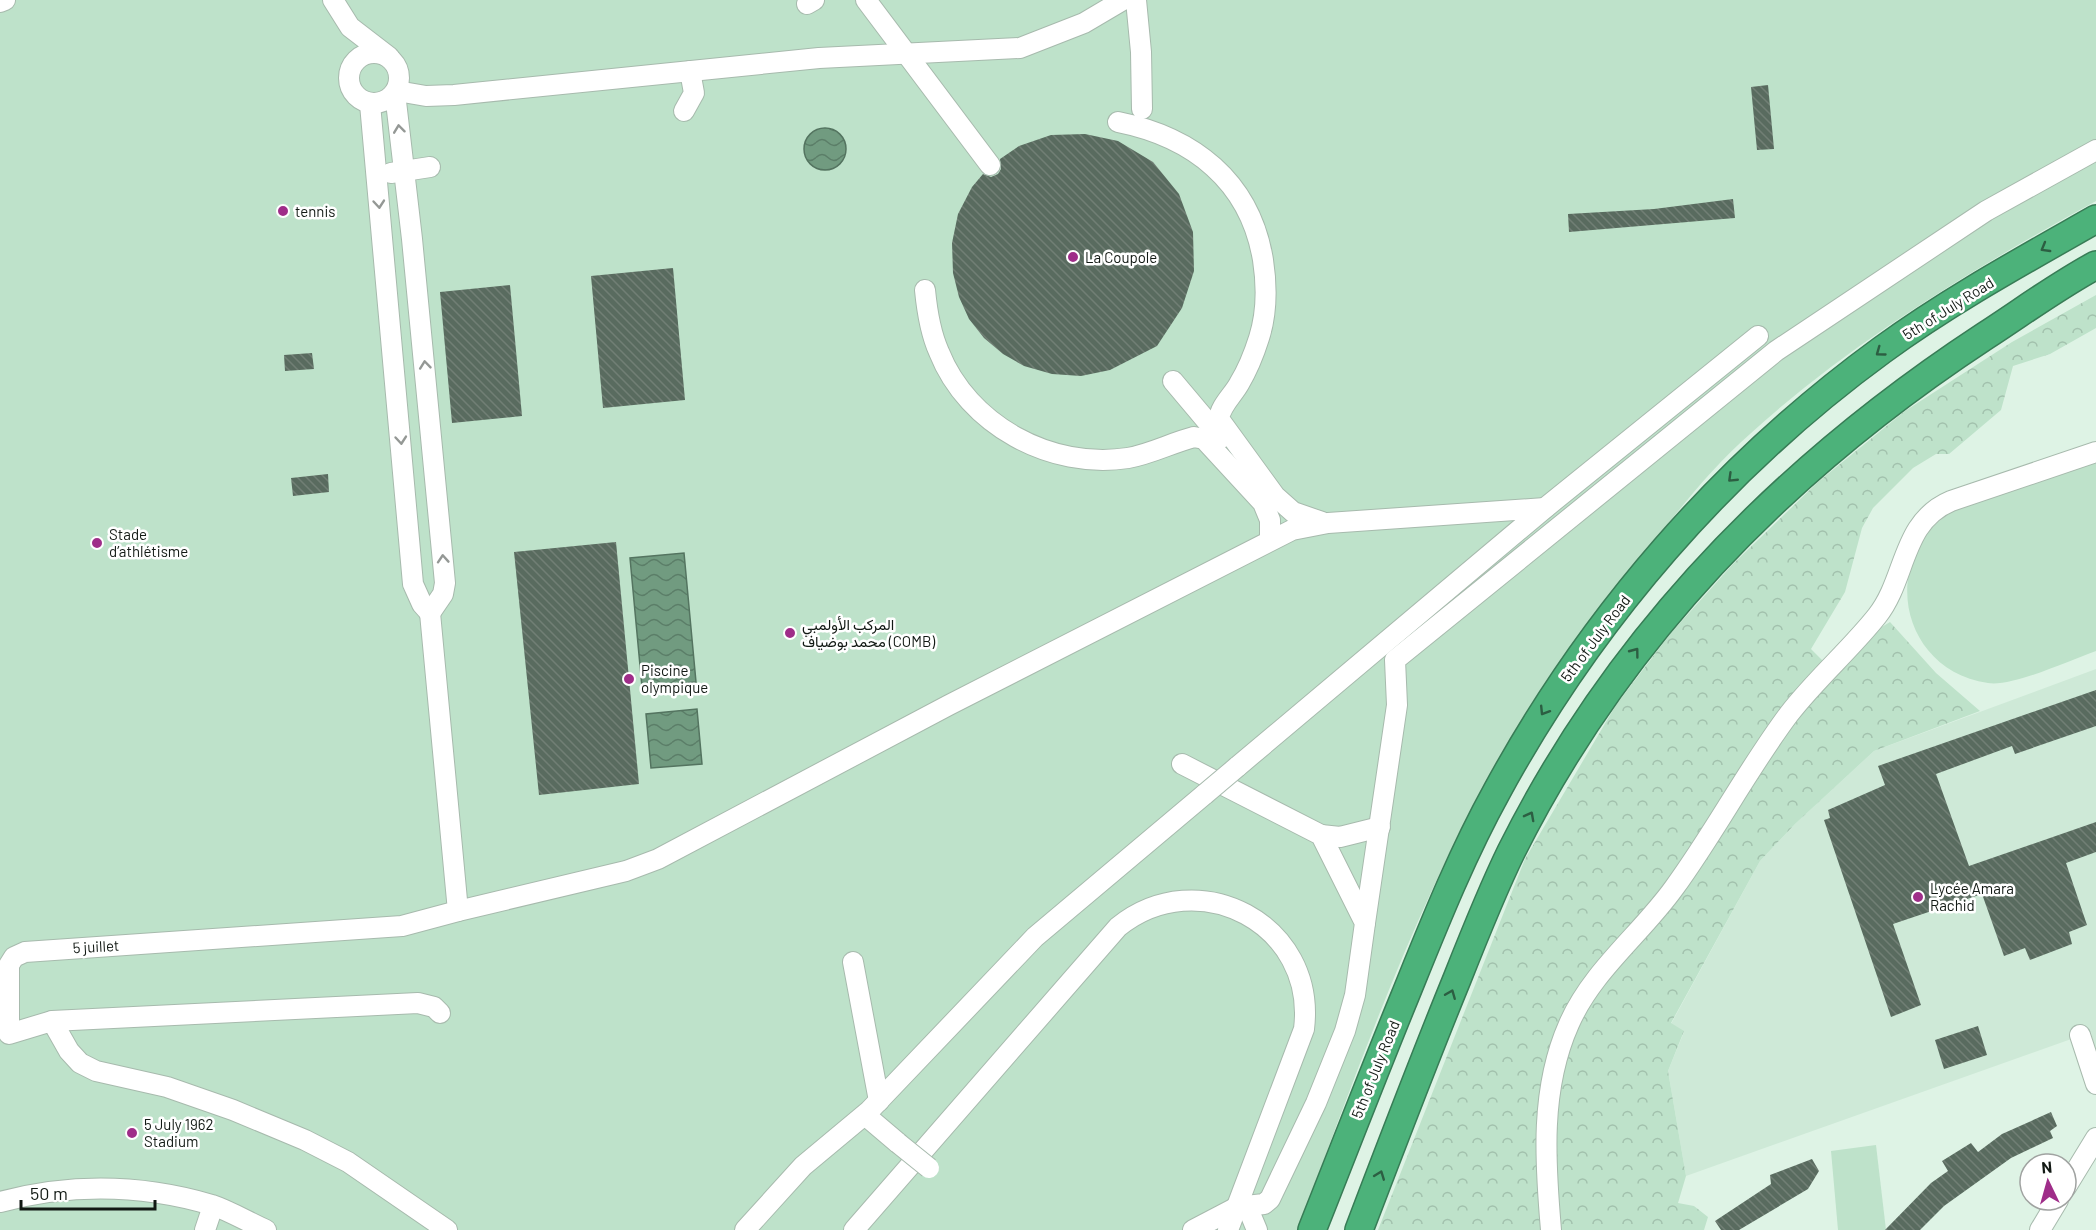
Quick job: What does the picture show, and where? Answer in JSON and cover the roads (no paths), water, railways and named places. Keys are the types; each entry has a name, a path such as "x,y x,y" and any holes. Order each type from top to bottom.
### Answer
{"highway":[{"name":"5th of July Road","path":"1312,1230 1389,1034 1465,854 1518,753 1590,642 1637,583 1712,497 1807,408 1884,349 2034,254 2096,219"},
{"path":"1359,1230 1455,984 1512,850 1589,715 1646,638 1715,558 1839,443 1889,402 1955,356 2096,265"}],"street":[{"path":"0,2 5,0"},
{"path":"333,0 350,27 389,57 399,72 396,92 445,583 438,604 430,613"},
{"path":"866,0 990,165"},
{"path":"350,27 352,65 348,79 350,87 359,99 370,104 384,102 396,92 426,96 454,95 906,51 1020,48 1084,23 1123,0"},
{"path":"1136,0 1141,52 1142,109"},
{"path":"352,65 359,57 369,53 389,57"},
{"path":"684,111 694,93 690,71"},
{"path":"370,104 413,584 417,595 430,613 458,911 626,871 658,859 1292,530 1328,523 1545,508"},
{"path":"1118,122 1147,128 1174,139 1199,154 1222,174 1240,197 1254,223 1265,278 1262,325 1251,361 1222,409 1220,419 1241,465 1263,503 1270,520 1270,540"},
{"path":"1395,660 1776,351 1986,211 2096,150"},
{"path":"377,175 430,168"},
{"path":"925,290 929,322 939,353 949,372 975,407 1000,428 1029,444 1061,455 1095,459 1128,458 1199,437 1209,441 1241,465 1283,505 1304,517 1328,523"},
{"path":"745,1230 803,1166 879,1101 1035,937 1545,508 1758,336"},
{"path":"1173,381 1241,465"},
{"path":"1551,1230 1546,1145 1551,1085 1569,1023 1594,983 1675,887 1790,714 1877,616 1908,544 1923,520 1932,511 1951,501 2096,452"},
{"path":"410,533 441,531"},
{"path":"1193,1230 1242,1207 1264,1204 1270,1199 1316,1103 1345,1030 1355,995 1397,705 1395,660 1391,637"},
{"path":"1182,764 1321,835 1340,837 1380,826"},
{"path":"1321,835 1365,923"},
{"path":"854,1230 1118,927 1137,911 1160,903 1182,901 1210,902 1231,908 1267,927 1290,953 1304,987 1304,1029 1242,1207 1228,1230"},
{"name":"5 juillet","path":"440,1013 434,1007 418,1003 52,1021 4,1036 9,965 14,957 25,952 402,926 458,911"},
{"path":"853,962 879,1101"},
{"path":"52,1021 69,1051 80,1063 96,1071 167,1087 233,1110 305,1140 357,1168 447,1230"},
{"path":"2080,1035 2096,1084"},
{"path":"865,1115 929,1168"},
{"path":"2078,1167 2096,1138"},
{"path":"0,1202 29,1194 83,1187 137,1189 213,1206 266,1230"},
{"path":"205,1230 213,1206"},
{"path":"1242,1207 1257,1230"},
{"path":"2040,1230 2051,1212"}],"water":[{"path":"825,128 840,134 846,149 840,164 825,170 810,164 804,149 810,134"},
{"path":"684,553 696,682 642,687 630,558"},
{"path":"697,709 702,764 651,768 646,714"}],"place":[{"name":"tennis","path":"283,211"},
{"name":"La Coupole","path":"1073,257"},
{"name":"Stade d’athlétisme","path":"97,543"},
{"name":"المركب الأولمبي محمد بوضياف (COMB)","path":"790,633"},
{"name":"Piscine olympique","path":"629,679"},
{"name":"Lycée Amara Rachid","path":"1918,897"},
{"name":"5 July 1962 Stadium","path":"132,1133"}]}
